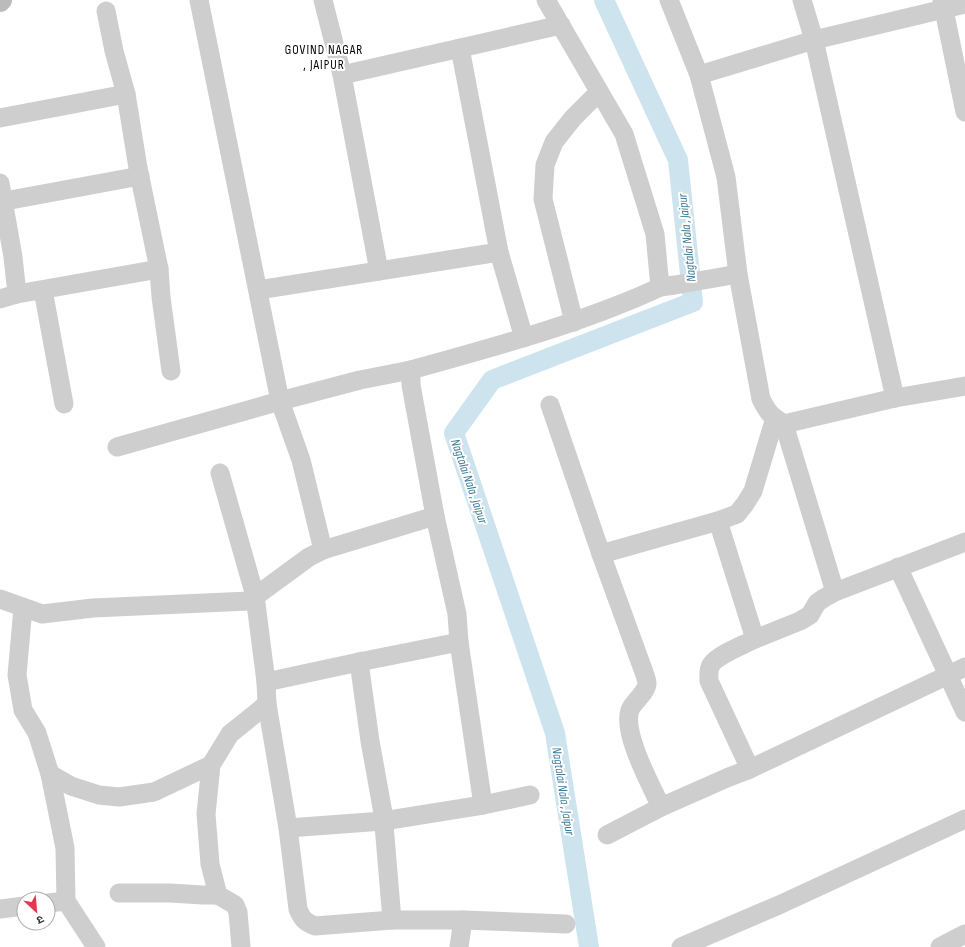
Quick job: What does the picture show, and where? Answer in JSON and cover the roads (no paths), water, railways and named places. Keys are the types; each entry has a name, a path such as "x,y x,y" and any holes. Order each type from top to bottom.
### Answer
{"street":[{"path":"199,0 280,401 301,460 322,550"},
{"path":"323,0 342,75 379,271"},
{"path":"546,0 624,134 655,234 668,286"},
{"path":"669,0 699,75 726,177 738,274 761,399 767,411 780,421 835,592"},
{"path":"802,0 814,40 895,398"},
{"path":"699,75 814,40 943,5 965,4"},
{"path":"943,5 965,112"},
{"path":"106,11 114,51 126,94 138,168 159,269 161,297 171,371"},
{"path":"342,75 561,25"},
{"path":"460,48 499,252 524,338"},
{"path":"574,322 542,199 545,165 554,142 599,92"},
{"path":"0,118 126,94"},
{"path":"140,176 1,195 13,257 8,296 159,269"},
{"path":"258,290 499,252"},
{"path":"118,447 280,401 360,380 411,370 524,338 574,322 668,286 738,274"},
{"path":"43,290 64,404"},
{"path":"411,370 411,385 435,516 457,614 459,642 483,805"},
{"path":"780,421 895,398 965,386"},
{"path":"550,405 601,554 645,675 647,685 630,710 628,726 633,746 661,807"},
{"path":"601,554 718,521 737,514 746,504 753,491 780,421"},
{"path":"220,473 255,596 268,704 288,828 298,909 301,917 308,923 315,926 392,920 462,920 566,924"},
{"path":"0,599 42,614 94,608 249,601 309,557 322,550 435,516"},
{"path":"718,521 755,639"},
{"path":"750,769 709,681 708,674 710,666 717,658 755,639 800,621 810,615 817,603 835,592 965,542"},
{"path":"898,568 965,712"},
{"path":"23,608 17,675 24,710 37,732 50,774 65,848 57,902 96,947"},
{"path":"266,682 459,642"},
{"path":"358,662 383,821 392,920"},
{"path":"607,835 661,807 750,769 965,667"},
{"path":"218,895 210,864 206,814 211,765 230,734 268,704"},
{"path":"50,774 71,786 99,794 120,797 154,792 211,765"},
{"path":"288,828 383,821 483,805 530,795"},
{"path":"681,947 779,905 965,819"},
{"path":"119,893 170,893 203,896 218,895 235,905 238,912 242,947"},
{"path":"0,909 16,907"},
{"path":"460,947 462,920"},
{"path":"940,947 965,934"}],"waterway":[{"name":"Nagtalai Nala , Jaipur","path":"589,947 555,733 454,433 492,380 693,302 678,160 604,0"}],"district":[{"name":"GOVIND NAGAR , JAIPUR","path":"324,56"}]}
